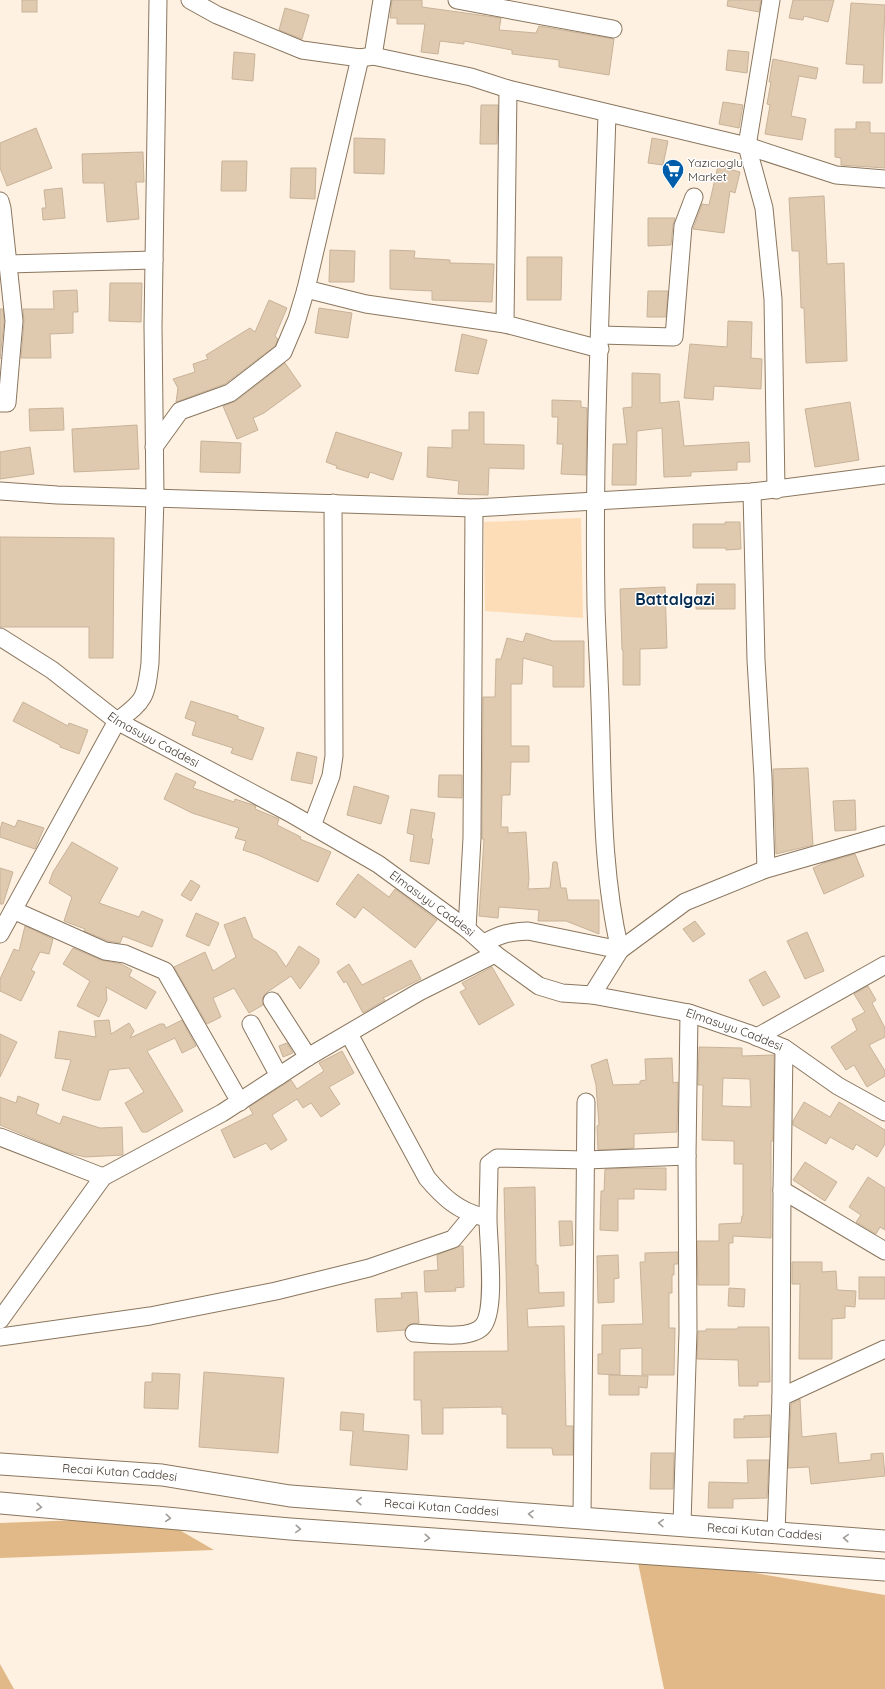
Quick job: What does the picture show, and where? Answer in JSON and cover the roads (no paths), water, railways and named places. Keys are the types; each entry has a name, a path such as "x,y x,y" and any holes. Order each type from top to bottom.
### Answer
{"main road":[{"name":"Recai Kutan Caddesi","path":"0,1464 162,1475 290,1496 682,1524 885,1541"},
{"path":"0,1503 298,1529 885,1570"}],"street":[{"path":"0,934 117,721 141,701 147,685 150,663 154,497 153,326 158,0"},
{"path":"190,0 217,15 302,50 366,57 471,77 508,90 747,146 836,175 885,178"},
{"path":"154,447 180,411 230,393 283,352 297,318 306,289 382,0"},
{"path":"457,0 613,29"},
{"path":"771,0 747,146 764,208 773,299 776,490"},
{"path":"505,324 508,90"},
{"path":"607,114 596,501 596,606 604,827 612,917 620,950"},
{"path":"306,289 366,304 505,324 600,342 674,337 683,226 694,197"},
{"path":"0,201 14,321 7,403 0,403"},
{"path":"8,264 154,260"},
{"path":"0,491 57,495 474,508 752,492 885,475"},
{"path":"752,492 756,660 764,778 766,869"},
{"path":"312,826 331,776 334,756 333,503"},
{"path":"467,929 472,838 474,508"},
{"name":"Elmasuyu Caddesi","path":"0,637 52,670 117,721 312,826 378,864 467,929 490,949 539,986 562,993 592,995 689,1012 784,1048 838,1086 885,1112"},
{"path":"592,995 620,950 686,902 766,869 885,835"},
{"path":"13,910 105,950 125,954 165,971 240,1102"},
{"path":"0,1320 103,1178 240,1102 308,1057 490,949 502,934 528,931 620,950"},
{"path":"757,1037 885,965"},
{"path":"272,1001 308,1057"},
{"path":"682,1524 688,1331 687,1156 689,1012"},
{"path":"251,1024 279,1076"},
{"path":"349,1034 427,1178 441,1194 457,1208 480,1216"},
{"path":"776,1533 781,1396 784,1048"},
{"path":"582,1517 586,1102"},
{"path":"0,1137 103,1178"},
{"path":"414,1333 468,1335 482,1327 488,1315 491,1292 480,1216 489,1164 496,1158 586,1160 687,1156"},
{"path":"782,1190 885,1252"},
{"path":"0,1337 150,1316 276,1291 369,1268 453,1239 480,1216"},
{"path":"781,1396 885,1349"}],"place":[{"name":"Yazıcıoglu Market","path":"673,190"}],"district":[{"name":"Battalgazi","path":"675,599"}]}
